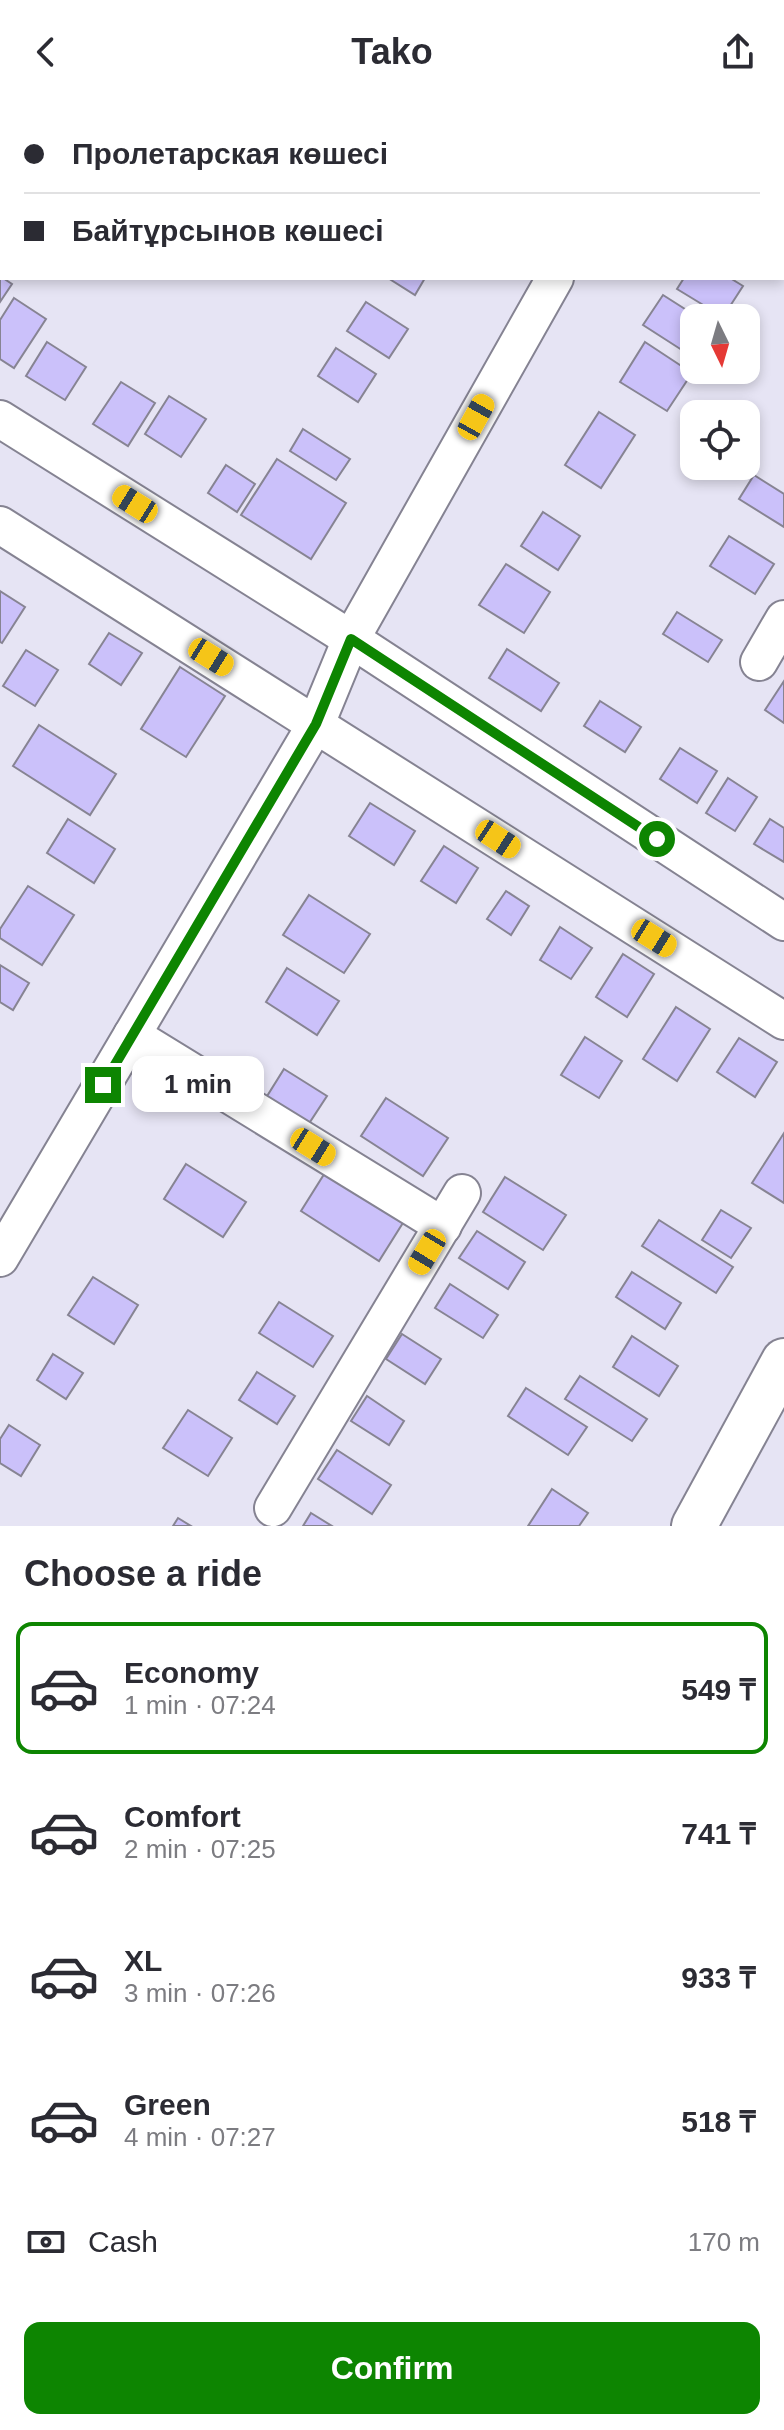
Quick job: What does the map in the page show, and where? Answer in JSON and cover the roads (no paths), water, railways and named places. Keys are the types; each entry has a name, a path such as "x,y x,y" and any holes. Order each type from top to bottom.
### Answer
{"main road":[{"path":"694,1526 784,1361"}],"street":[{"path":"0,1258 316,724 351,639 554,280"},
{"path":"0,419 351,639 784,922"},
{"path":"0,525 784,1021"},
{"path":"759,662 784,619"},
{"path":"132,1035 443,1226"},
{"path":"273,1508 462,1193"}]}
